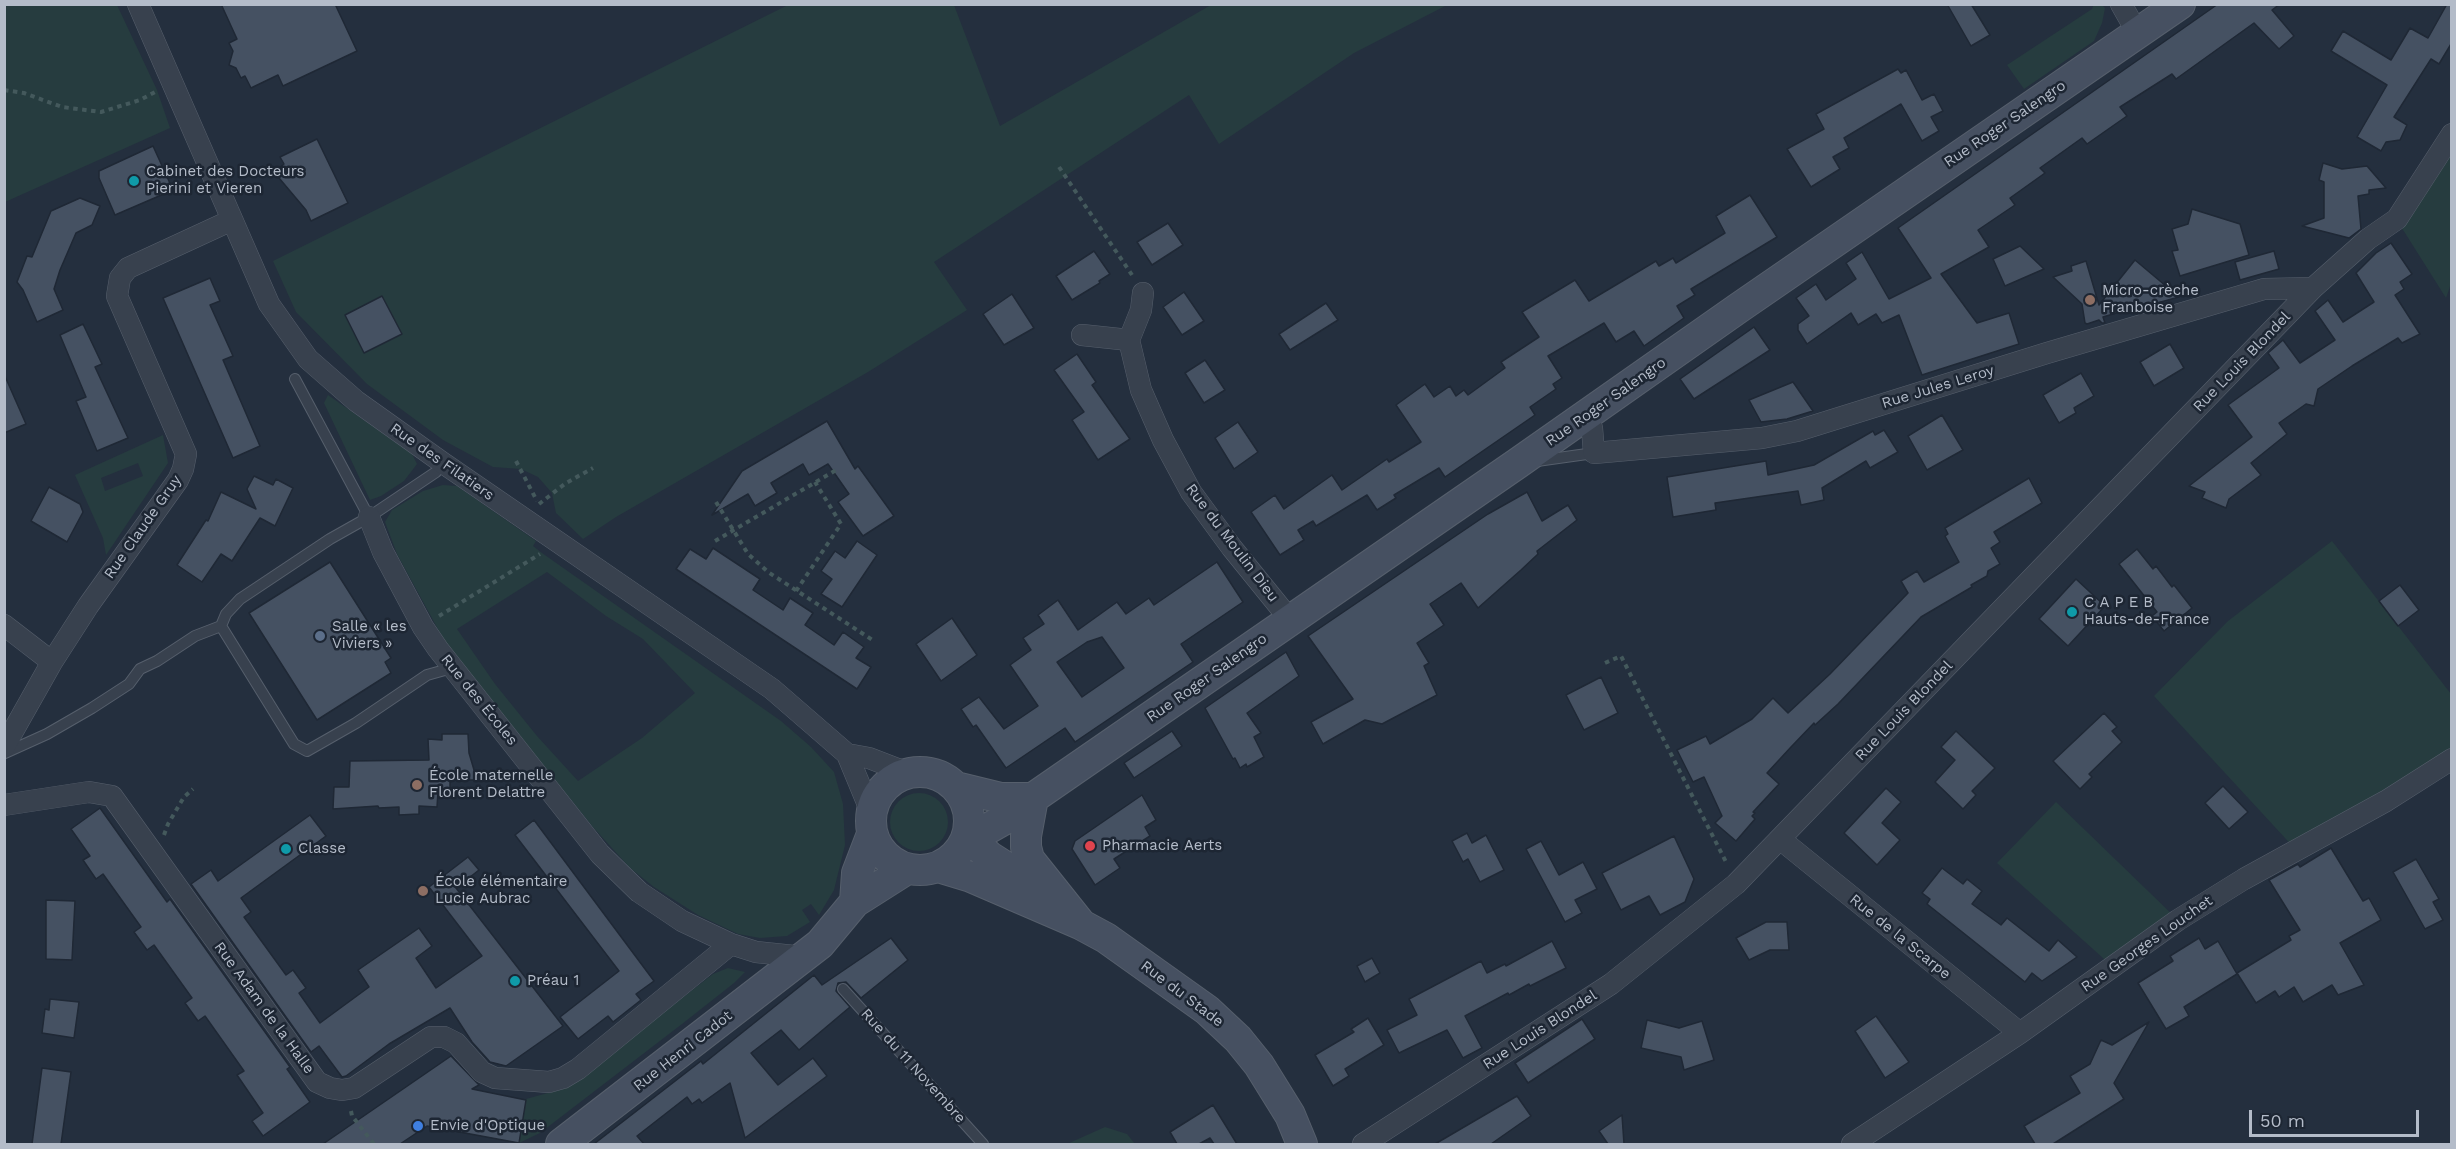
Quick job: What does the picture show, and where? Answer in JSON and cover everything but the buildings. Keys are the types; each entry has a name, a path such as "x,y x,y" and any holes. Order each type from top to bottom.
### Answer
{"main road":[{"name":"Rue Roger Salengro","path":"967,834 982,832 1019,811 1033,798 1518,463 1740,306 2180,4"},
{"path":"855,902 858,873 871,823 873,803 890,781 908,773 928,772 939,775 956,787 968,808 967,834 956,855 938,867 927,870 907,869 885,856 877,846 871,823"},
{"path":"956,787 1001,798 1033,798"},
{"name":"Rue du Stade","path":"1033,798 1026,847 1029,859 1062,898 1080,924"},
{"name":"Rue du Stade","path":"967,834 990,857 1023,878 1062,898"},
{"name":"Rue du Stade","path":"938,867 971,877 1080,924 1106,938 1208,1010 1238,1039 1259,1065 1290,1115 1302,1144"},
{"path":"855,902 907,869"},
{"name":"Rue Henri Cadot","path":"561,1144 804,957 831,932 855,902"}],"street":[{"name":"Rue des Filatiers","path":"138,4 269,304 308,359 356,402 521,519 772,689 847,754 869,758 908,773"},
{"path":"2121,4 2138,34"},
{"name":"Rue Louis Blondel","path":"1363,1144 1611,984 1736,884 2313,288 2368,239 2397,219 2451,134"},
{"name":"Rue Claude Gruy","path":"4,747 52,662 88,606 178,480 186,453 117,296 120,278 128,268 137,263 232,220"},
{"name":"Rue Jules Leroy","path":"1594,453 1762,438 1797,431 2264,289 2313,288"},
{"path":"1082,335 1129,340 1141,310 1143,293"},
{"name":"Rue du Moulin Dieu","path":"1129,340 1140,390 1162,440 1191,492 1232,548 1283,611 1293,618"},
{"path":"1584,417 1592,428 1594,453"},
{"name":"Rue des Écoles","path":"369,518 383,552 423,627 452,668 600,854 639,892 682,921 730,944 756,952 804,957"},
{"path":"4,625 52,662"},
{"path":"847,754 871,823"},
{"name":"Rue Georges Louchet","path":"1852,1144 2020,1033 2178,920 2244,879 2386,801 2451,759"},
{"name":"Rue Adam de la Halle","path":"4,805 90,792 112,796 317,1082 330,1088 342,1090 354,1088 431,1037 444,1037 456,1043 482,1072 495,1078 549,1082 563,1078 578,1069 730,944"},
{"name":"Rue de la Scarpe","path":"1780,839 2020,1033"}],"lane":[{"path":"295,379 369,518"},
{"path":"1518,463 1594,453"},
{"path":"4,753 47,734 92,708 129,684 140,669 157,661 195,636 221,626 226,614 240,599 330,539 369,518 435,472 442,463"},
{"path":"221,626 294,744 307,751 356,723 427,675 452,668"},
{"name":"Rue du 11 Novembre","path":"843,988 983,1144"}],"path":[{"path":"4,90 24,93 62,107 101,112 140,100 172,82"},
{"path":"1059,167 1143,293"},
{"path":"516,460 539,504"},
{"path":"521,519 566,483 593,468"},
{"path":"715,541 838,468"},
{"path":"796,591 841,524 815,482"},
{"path":"716,502 748,554 768,572 874,641"},
{"path":"423,627 542,553 551,539"},
{"path":"1605,663 1621,656 1736,884"},
{"path":"157,858 168,824 184,797 193,789"},
{"path":"362,1127 374,1144"}],"green space":[{"path":"2094,4 2105,8 2102,23 2094,41 2024,89 2007,65 2092,9"},
{"path":"4,5 117,5 157,90 170,128 5,202"},
{"path":"788,5 954,5 1000,126 1211,5 1447,5 1354,53 1219,144 1189,95 934,262 967,310 868,372 616,517 583,539 556,513 552,493 538,477 521,469 493,467 443,440 367,384 296,312 273,261"},
{"path":"2451,155 2452,281 2446,298 2400,225 2424,196"},
{"path":"328,395 412,454 417,464 404,481 381,496 370,500 324,403"},
{"path":"163,435 168,463 106,555 103,538 75,475","holes":["138,463 143,476 105,491 101,478"]},
{"path":"443,485 457,486 536,541 533,546 542,553 781,721 811,747 834,772 843,804 845,845 834,890 819,915 811,904 802,910 810,922 787,936 760,938 738,934 698,915 654,887 630,868 592,826 445,642 397,554 385,522 392,510 423,491","holes":["547,572 606,616 643,639 695,693 642,738 578,781 537,736 495,684 457,629"]},
{"path":"2332,541 2451,694 2451,759 2297,851 2154,696 2228,621"},
{"path":"913,793 925,793 940,801 948,816 948,828 940,843 925,851 913,851 898,843 890,828 890,816 898,801"},
{"path":"2056,802 2178,920 2113,967 1997,863"},
{"path":"728,968 745,972 682,1024 540,1133 519,1143 526,1099 566,1088 713,974"},
{"path":"1105,1127 1127,1134 1135,1144 1067,1144"}],"place":[{"name":"Cabinet des Docteurs Pierini et Vieren","path":"134,181"},
{"name":"Micro-crèche Franboise","path":"2090,300"},
{"name":"C A P E B Hauts-de-France","path":"2072,612"},
{"name":"Salle « les Viviers »","path":"320,636"},
{"name":"École maternelle Florent Delattre","path":"417,785"},
{"name":"Pharmacie Aerts","path":"1090,846"},
{"name":"Classe","path":"286,849"},
{"name":"École élémentaire Lucie Aubrac","path":"423,891"},
{"name":"Préau 1","path":"515,981"},
{"name":"Envie d'Optique","path":"418,1126"}]}
